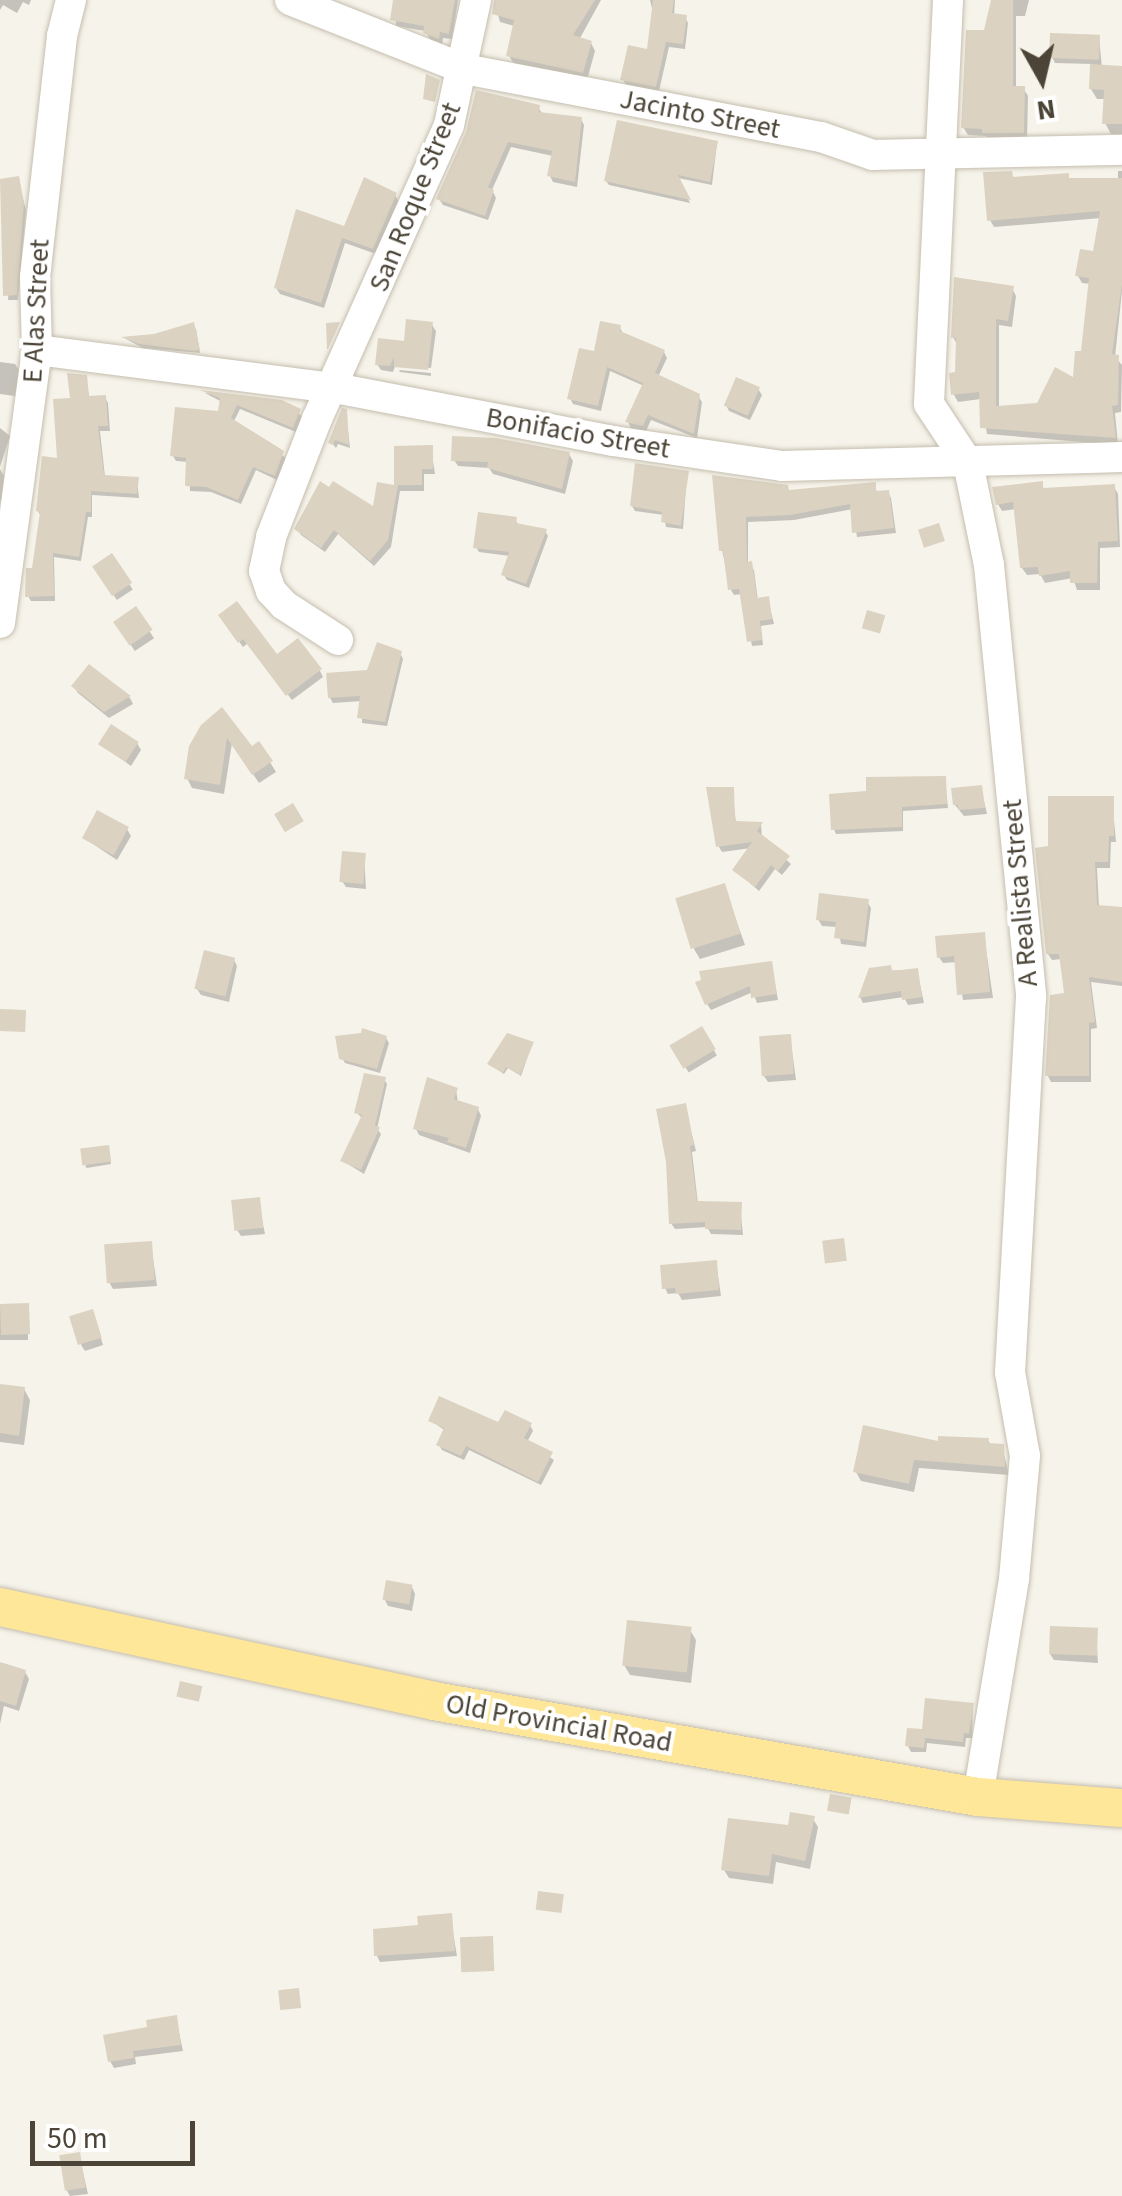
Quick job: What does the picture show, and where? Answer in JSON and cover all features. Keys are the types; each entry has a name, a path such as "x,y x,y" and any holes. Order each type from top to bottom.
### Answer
{"main road":[{"name":"Old Provincial Road","path":"0,1607 434,1700 978,1797 1122,1808"}],"street":[{"name":"E Alas Street","path":"0,622 37,350 35,277 62,36 70,0"},
{"name":"Jacinto Street","path":"290,0 464,69 822,137 873,155 937,150 1122,150"},
{"name":"San Roque Street","path":"338,640 284,606 264,572 271,537 317,419 449,125 476,0"},
{"name":"A Realista Street","path":"948,0 937,150 929,404 968,463 989,565 1030,997 1010,1372 1025,1456 1014,1579 978,1797"},
{"name":"Bonifacio Street","path":"37,350 334,388 613,441 782,466 1122,457"}],"building":[{"path":"393,0 455,0 449,34 440,32 439,39 423,33 424,26 390,20"},
{"path":"494,0 595,0 573,35 592,41 583,73 506,56 514,20 492,14"},
{"path":"653,0 674,0 672,13 687,15 683,44 666,42 656,87 620,80 628,45 647,49"},
{"path":"991,0 1013,0 1013,86 1025,86 1024,133 982,133 982,129 961,128 966,30 984,30"},
{"path":"1050,33 1100,35 1099,60 1049,58"},
{"path":"1090,64 1122,66 1122,124 1102,124 1104,90 1089,89"},
{"path":"426,74 440,80 435,102 423,99"},
{"path":"476,90 540,105 539,112 582,117 575,182 547,176 552,151 508,142 488,187 494,190 485,216 436,199 466,132"},
{"path":"617,120 718,141 710,182 678,175 691,200 604,181"},
{"path":"1012,171 1013,177 1069,173 1069,178 1122,178 1122,284 1112,354 1119,355 1118,405 1112,406 1116,438 980,428 979,392 951,395 949,373 955,372 956,338 951,338 954,277 1014,286 1008,321 996,319 996,406 1037,403 1055,367 1073,377 1075,351 1081,351 1089,278 1075,276 1080,249 1093,251 1100,211 987,221 983,172"},
{"path":"19,176 24,203 17,295 3,296 0,179"},
{"path":"364,177 397,193 373,249 342,238 321,303 274,288 296,209 344,226"},
{"path":"406,319 433,322 428,370 394,367 394,357 390,366 375,365 378,338 404,341"},
{"path":"600,321 621,325 620,331 665,350 655,373 700,394 694,434 648,415 643,426 625,422 643,383 607,367 598,406 567,399 579,348 594,351"},
{"path":"194,322 200,350 139,344 121,337 154,334"},
{"path":"340,322 328,349 327,349 326,323"},
{"path":"67,373 87,375 89,396 106,395 108,426 98,426 104,475 139,477 137,494 91,491 91,512 86,512 79,557 53,553 54,596 25,597 26,568 32,568 40,512 36,511 42,456 57,458 53,399 70,398"},
{"path":"736,377 760,387 748,416 724,406"},
{"path":"200,390 282,400 301,409 293,428 237,405 231,418 284,451 275,476 253,467 238,500 206,487 185,486 186,458 170,456 175,407 218,411 220,398"},
{"path":"342,408 347,409 349,445 335,440 333,445 328,443"},
{"path":"452,436 496,438 570,452 562,489 487,468 488,462 451,461"},
{"path":"433,445 433,469 422,469 422,485 398,485 388,540 370,561 334,530 321,548 294,529 320,481 329,487 333,481 373,506 377,482 394,485 394,446"},
{"path":"635,463 689,471 681,526 661,522 662,512 630,506"},
{"path":"712,475 788,485 789,490 876,482 876,491 889,490 894,528 852,533 850,504 790,515 746,517 747,562 752,561 757,598 769,596 772,619 760,621 762,640 747,642 739,589 728,590 723,551 719,551"},
{"path":"1043,481 1043,488 1115,484 1118,541 1098,542 1097,583 1070,583 1070,571 1039,576 1038,567 1020,568 1013,502 996,505 992,487"},
{"path":"478,512 517,517 516,523 547,529 526,584 501,575 509,552 473,548"},
{"path":"939,523 945,541 924,548 918,530"},
{"path":"112,553 132,583 112,596 92,566"},
{"path":"237,601 277,654 298,638 322,669 286,696 243,639 238,643 218,615"},
{"path":"136,606 153,630 130,646 113,622"},
{"path":"867,610 885,615 880,634 862,628"},
{"path":"377,642 402,651 385,722 357,718 360,696 328,698 326,673 367,670"},
{"path":"89,664 131,696 104,712 71,686"},
{"path":"222,707 252,746 259,741 273,761 252,775 227,738 220,785 184,779 189,746 201,725"},
{"path":"111,724 139,742 126,762 98,744"},
{"path":"946,776 947,804 902,807 902,827 831,830 829,794 866,791 866,777"},
{"path":"982,785 985,808 958,810 958,805 953,805 951,788"},
{"path":"706,787 734,787 735,821 763,822 757,831 790,856 778,871 771,865 755,887 732,870 752,842 716,847"},
{"path":"1048,796 1114,796 1114,836 1109,836 1108,862 1095,862 1097,905 1122,907 1122,982 1089,977 1095,1022 1089,1023 1089,1076 1045,1076 1050,995 1064,993 1059,954 1046,954 1035,848 1048,846"},
{"path":"293,803 304,821 285,832 274,814"},
{"path":"97,810 129,827 114,855 82,838"},
{"path":"342,851 366,853 363,884 339,882"},
{"path":"725,883 740,934 691,949 675,898"},
{"path":"819,893 869,899 864,942 834,938 836,922 816,920"},
{"path":"985,932 990,992 957,995 954,956 937,958 935,936"},
{"path":"204,950 235,958 225,997 194,989"},
{"path":"772,961 777,994 751,998 750,986 705,1005 695,982 701,980 699,971"},
{"path":"891,965 892,971 918,968 922,997 902,1000 901,991 858,998 869,968"},
{"path":"0,1009 26,1010 25,1032 0,1031"},
{"path":"702,1026 716,1049 683,1069 669,1046"},
{"path":"362,1028 387,1036 377,1069 339,1059 335,1036 361,1033"},
{"path":"507,1033 534,1042 520,1075 506,1067 503,1073 487,1064"},
{"path":"791,1034 794,1074 762,1076 759,1036"},
{"path":"364,1073 386,1077 375,1126 380,1127 361,1170 340,1161 362,1115 354,1113"},
{"path":"427,1077 458,1088 454,1099 479,1107 466,1148 447,1142 449,1138 413,1129"},
{"path":"686,1103 694,1145 690,1146 697,1201 742,1202 741,1230 705,1229 705,1222 669,1224 666,1162 656,1109"},
{"path":"109,1145 111,1162 82,1165 80,1149"},
{"path":"260,1197 263,1228 234,1231 231,1200"},
{"path":"844,1238 847,1261 825,1264 822,1241"},
{"path":"152,1241 155,1280 107,1283 104,1244"},
{"path":"717,1260 719,1290 676,1294 675,1288 662,1289 660,1265"},
{"path":"29,1303 30,1334 1,1335 0,1304"},
{"path":"93,1309 102,1338 78,1345 69,1316"},
{"path":"0,1384 25,1387 19,1436 0,1433"},
{"path":"439,1396 498,1422 505,1410 532,1423 524,1438 553,1452 538,1482 466,1446 461,1456 436,1445 444,1428 428,1421"},
{"path":"863,1425 938,1441 938,1436 989,1438 988,1443 1004,1444 1005,1467 914,1460 909,1484 853,1472"},
{"path":"386,1580 413,1585 409,1604 383,1600"},
{"path":"627,1620 692,1627 687,1673 622,1666"},
{"path":"1050,1626 1098,1628 1097,1656 1049,1654"},
{"path":"0,1662 26,1670 16,1706 0,1701"},
{"path":"180,1681 202,1686 199,1702 176,1697"},
{"path":"925,1698 974,1703 969,1734 964,1733 963,1742 925,1738 924,1748 905,1746 907,1728 922,1729"},
{"path":"830,1794 852,1798 849,1815 827,1811"},
{"path":"790,1812 815,1816 805,1861 772,1854 769,1876 721,1870 728,1818 788,1825"},
{"path":"538,1891 564,1894 561,1913 536,1910"},
{"path":"452,1913 455,1951 374,1956 373,1929 418,1925 417,1916"},
{"path":"493,1936 494,1971 461,1972 460,1937"},
{"path":"299,1988 301,2008 280,2010 278,1990"},
{"path":"177,2015 181,2045 133,2051 134,2058 108,2062 103,2035 147,2027 146,2020"},
{"path":"80,2152 86,2188 65,2191 59,2155"}]}
